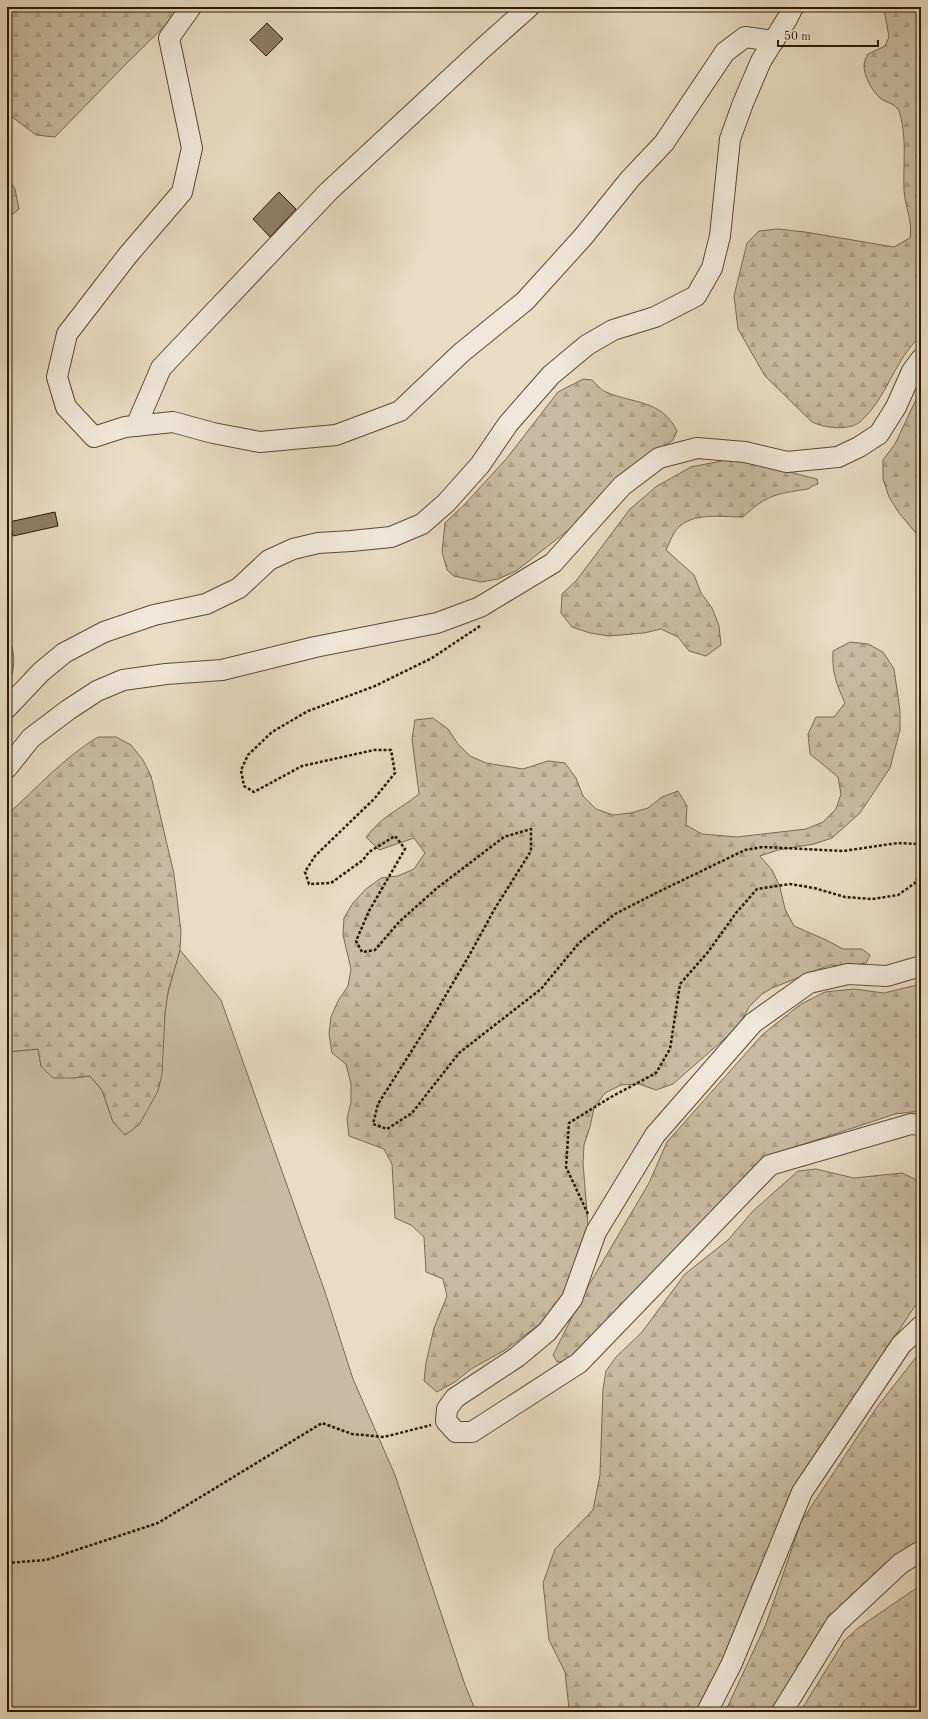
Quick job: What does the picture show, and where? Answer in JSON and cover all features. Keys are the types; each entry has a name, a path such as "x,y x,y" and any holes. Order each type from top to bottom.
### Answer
{"street":[{"path":"191,7 169,38 192,148 182,192 128,255 67,334 57,377 66,407 94,437 125,427 173,422 213,433 260,442 336,435 400,411 461,353 525,301 583,237 630,179 664,143 725,52 745,37 774,41"},
{"path":"136,426 161,368 329,191 529,7"},
{"path":"7,708 41,672 64,653 104,632 154,615 206,604 239,588 269,560 293,549 318,542 352,541 391,537 422,524 446,503 480,465 508,424 557,370 587,345 613,330 655,317 696,296 712,268 720,236 730,139 743,103 761,61 793,7"},
{"path":"7,768 31,738 68,710 97,691 123,680 166,674 222,670 315,647 437,623 480,607 553,563 622,486 659,458 697,448 745,452 787,462 838,457 859,447 878,434 896,407 912,371 921,359"},
{"path":"921,966 887,976 848,974 809,983 753,1023 655,1135 596,1232 572,1299 547,1332 518,1357 455,1398 447,1409 446,1421 456,1432 472,1432 579,1363 770,1165 911,1124 921,1125"},
{"path":"707,1712 732,1663 802,1492 901,1345 921,1326"},
{"path":"782,1712 836,1624 900,1564 921,1551"}],"path":[{"path":"485,622 432,658 375,686 308,711 272,732 248,754 241,770 244,786 254,792 302,766 374,750 391,750 396,772 374,799 315,856 305,872 309,884 331,883 363,860 369,852 395,836 405,849 369,912 356,942 362,952 375,950 399,922 437,888 504,837 530,829 531,851 494,910 430,1022 378,1104 373,1124 387,1129 412,1113 459,1053 541,989 580,943 615,914 654,894 745,850 763,847 843,851 898,843 919,844 921,852"},
{"path":"596,1232 566,1167 569,1123 611,1097 656,1073 670,1049 680,984 708,952 736,913 757,889 790,884 814,888 845,897 872,900 898,895 915,883 921,870"},
{"path":"7,1563 46,1560 158,1523 322,1423 352,1434 384,1437 446,1421"}],"green space":[{"path":"7,7 184,7 55,137 36,135 7,113"},
{"path":"880,7 921,7 921,336 904,356 884,391 869,413 855,425 836,428 823,426 812,422 765,376 738,329 734,296 747,243 759,231 778,229 805,232 894,247 910,238 910,220 904,190 904,142 899,110 877,95 869,83 864,70 864,63 868,54 885,46 889,37 884,10"},
{"path":"7,175 15,189 19,209 7,219"},
{"path":"583,379 592,380 606,392 646,404 663,413 677,431 673,440 617,478 571,528 516,571 498,579 481,582 454,576 447,570 442,552 445,523 465,504 507,458 558,392"},
{"path":"921,389 921,539 899,513 889,497 883,479 883,460 895,444"},
{"path":"726,460 761,462 777,469 817,479 818,484 808,489 788,492 766,499 743,517 715,516 696,518 687,521 674,533 666,550 694,575 701,593 712,608 719,626 721,645 706,656 689,651 678,637 661,629 644,633 609,636 590,633 572,627 561,613 562,594 576,581 630,509 657,486 691,467"},
{"path":"7,633 12,648 14,661 12,674 7,689"},
{"path":"850,642 868,644 883,652 894,669 900,710 900,730 890,768 860,813 832,838 814,844 778,850 760,856 772,870 780,887 785,909 794,926 843,949 862,949 870,955 866,963 848,966 830,965 772,988 762,994 749,1007 738,1027 673,1084 656,1090 639,1084 621,1085 605,1093 594,1108 584,1145 583,1163 589,1237 570,1289 548,1318 505,1350 471,1369 455,1382 437,1392 424,1381 426,1363 434,1328 447,1296 443,1279 426,1272 424,1237 411,1225 395,1218 392,1164 384,1149 349,1136 347,1118 351,1102 351,1084 346,1064 332,1053 329,1034 331,1017 338,1001 348,986 351,969 343,935 344,918 353,903 366,889 381,878 398,876 414,869 425,853 414,838 379,850 366,837 383,820 419,794 412,739 415,720 433,718 448,729 458,744 470,756 486,763 523,769 548,761 565,763 576,778 583,796 596,809 613,815 631,813 648,808 662,797 678,791 687,806 686,825 702,834 737,837 806,829 823,822 836,809 841,794 838,777 810,754 808,734 816,717 834,717 845,703 835,678 833,651"},
{"path":"98,737 116,737 131,745 143,760 151,776 174,874 181,931 180,950 168,992 165,1013 162,1074 158,1091 139,1125 125,1135 113,1122 102,1090 90,1076 53,1078 41,1066 38,1049 7,1052 7,815 73,754"},
{"path":"180,950 221,1000 325,1292 353,1379 395,1475 465,1685 476,1712 7,1712 7,1052 38,1049 41,1066 72,1078 90,1076 102,1090 113,1122 158,1091 167,996"},
{"path":"921,984 921,1111 895,1114 774,1154 587,1344 565,1361 557,1362 553,1355 583,1295 649,1183 667,1142 763,1034 801,1004 825,992 854,989 884,993"},
{"path":"816,1169 854,1178 902,1173 921,1182 921,1302 915,1306 805,1473 756,1577 744,1613 700,1712 588,1712 569,1709 565,1672 549,1640 543,1583 555,1549 593,1510 600,1475 603,1389 606,1371 616,1357 642,1332 685,1274 728,1240 753,1211 798,1171"},
{"path":"921,1351 921,1543 867,1582 776,1712 725,1712 766,1624 801,1522 877,1407"},
{"path":"921,1585 921,1712 800,1712 844,1641 858,1628"}],"building":[{"path":"267,23 283,39 266,56 250,40"},
{"path":"279,192 296,209 270,237 253,219"},
{"path":"55,512 58,526 13,536 9,522"}]}
